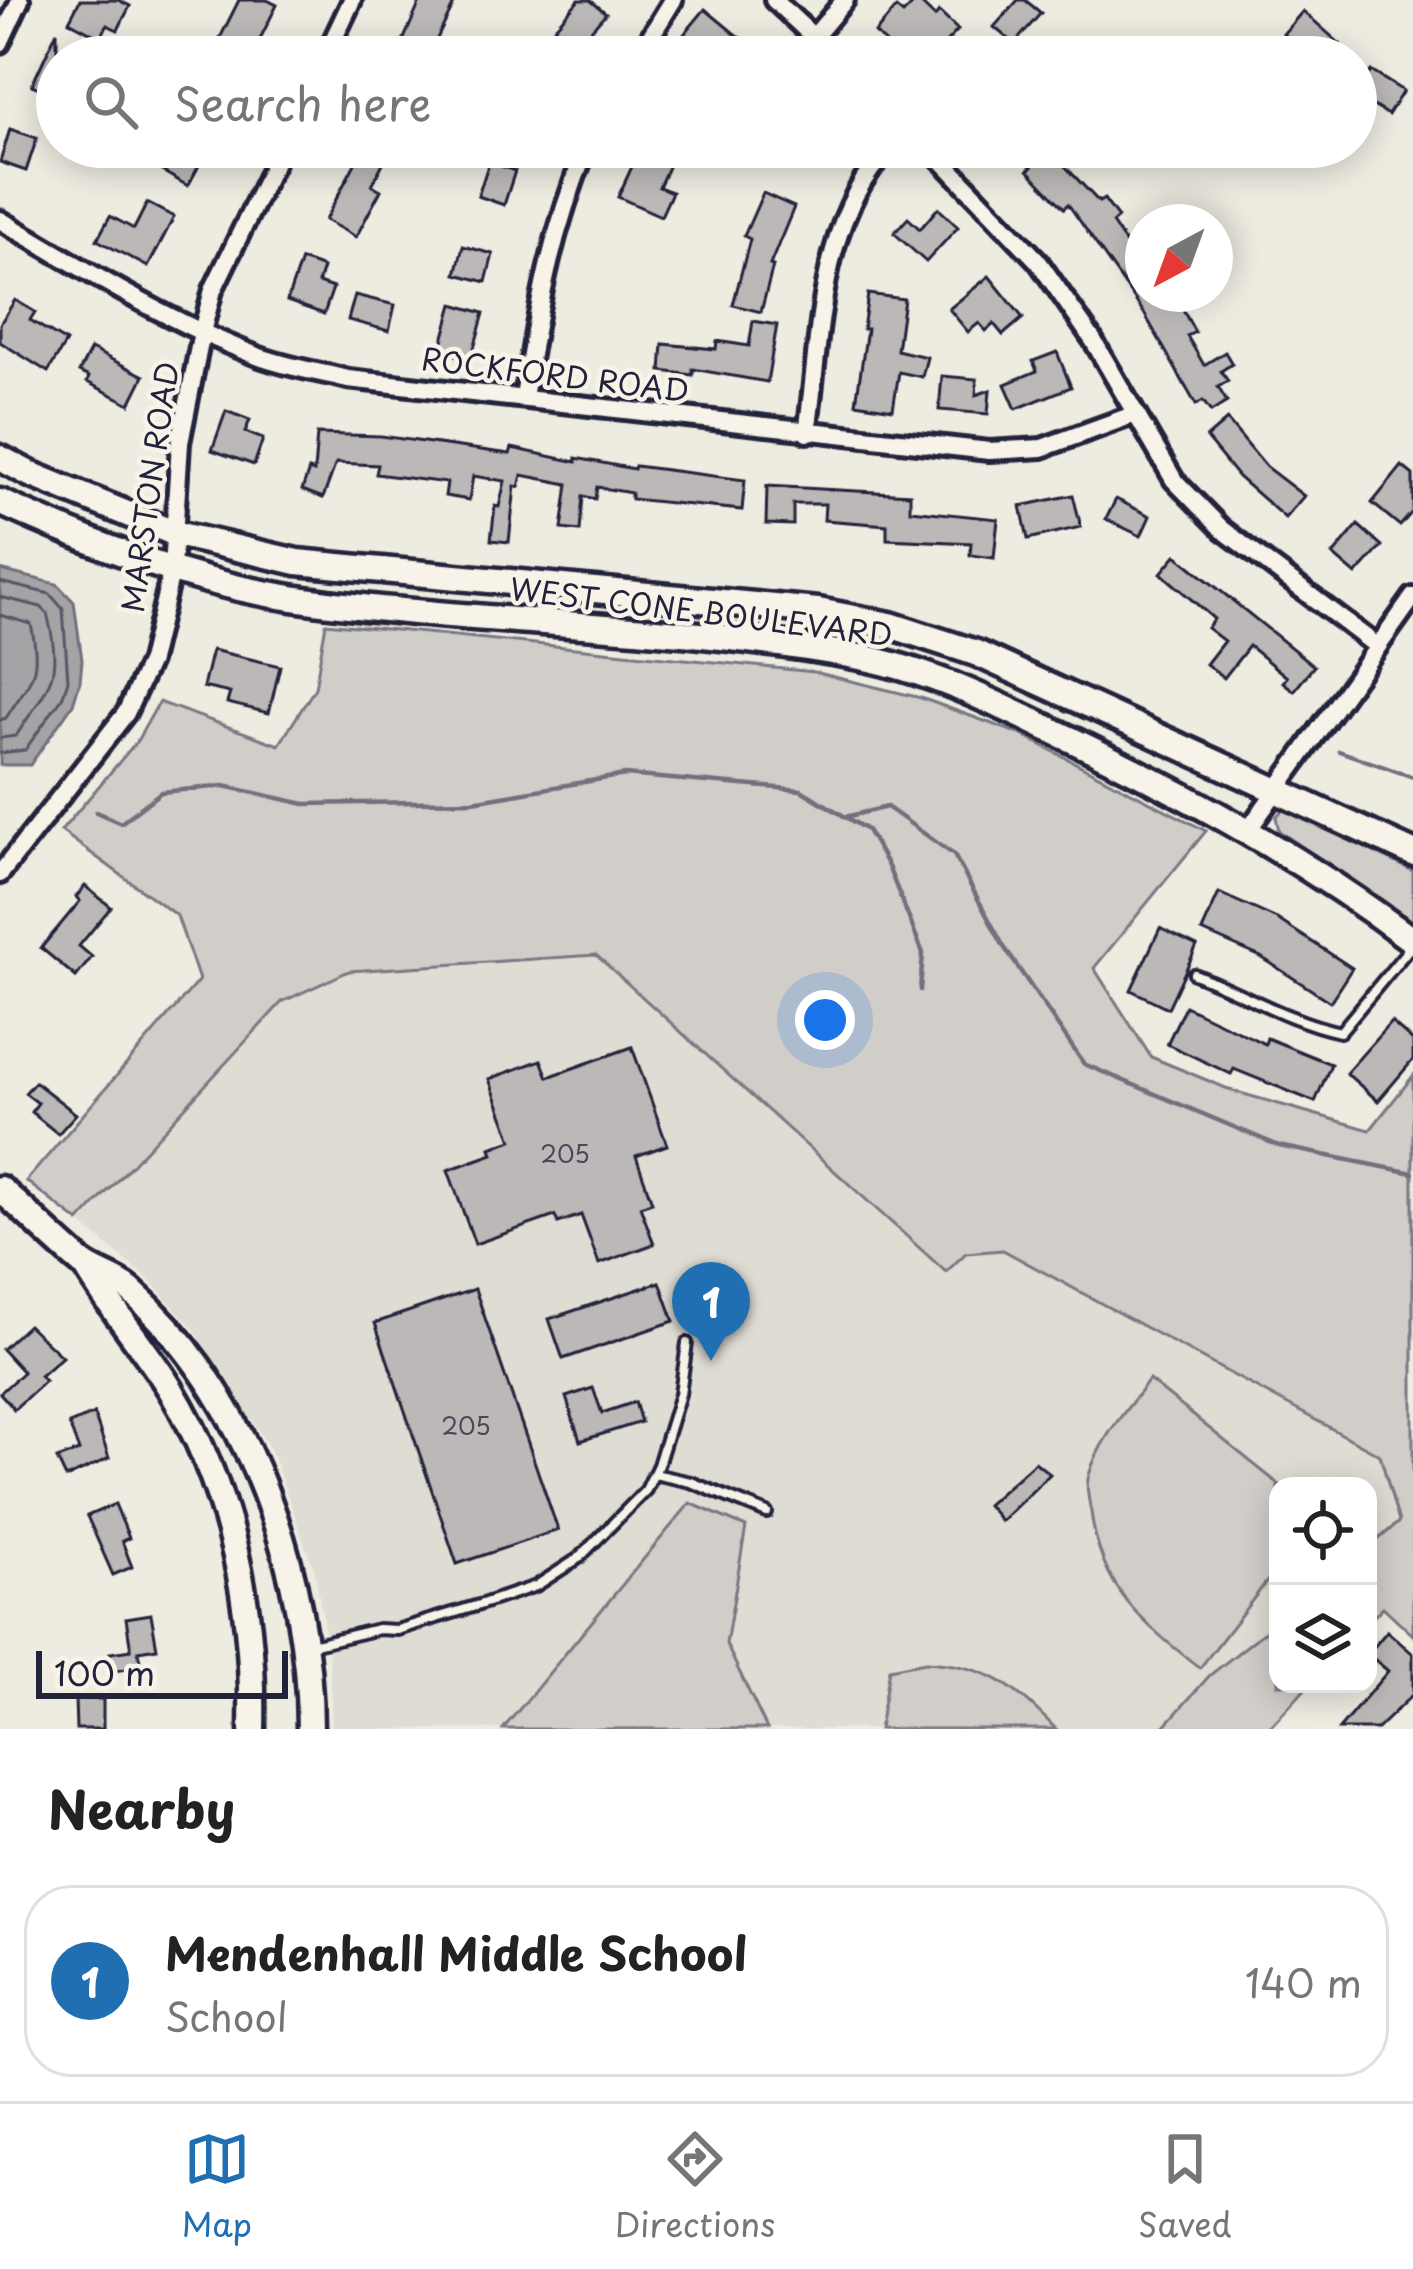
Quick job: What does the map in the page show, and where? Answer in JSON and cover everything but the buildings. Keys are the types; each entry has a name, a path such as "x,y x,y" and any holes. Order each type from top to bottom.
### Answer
{"main road":[{"name":"WEST CONE BOULEVARD","path":"0,458 176,534 297,562 818,611 890,625 976,652 1413,853"},
{"name":"WEST CONE BOULEVARD","path":"0,502 82,539 172,569 289,598 763,644 860,657 919,672 1020,715 1249,830 1356,898 1413,942"},
{"path":"0,1189 86,1266 127,1287 162,1324 233,1426 275,1515 293,1575 306,1647 310,1729"},
{"path":"86,1266 173,1394 225,1515 246,1603 252,1729"}],"street":[{"path":"0,43 20,0"},
{"path":"335,36 352,0"},
{"path":"651,36 673,0"},
{"path":"774,0 813,36"},
{"path":"815,36 845,0"},
{"name":"MARSTON ROAD","path":"0,874 125,713 150,661 172,569 180,443 202,332 213,290 272,168"},
{"path":"524,398 545,268 578,168"},
{"path":"807,433 834,242 850,200 874,168"},
{"path":"949,168 1038,261 1093,340 1174,480 1222,529 1377,646"},
{"name":"ROCKFORD ROAD","path":"0,220 202,332 262,358 348,379 989,451 1042,448 1133,415"},
{"path":"1249,830 1413,597"}],"lane":[{"path":"1194,974 1306,1024 1340,1032 1413,942"},
{"path":"306,1647 378,1629 398,1630 536,1586 579,1558 646,1490 680,1394 687,1343"},
{"path":"654,1474 691,1482 766,1513"}],"shaded area":[{"path":"326,623 814,672 921,698 1020,734 1206,831 1094,968 1151,1057 1233,1091 1370,1130 1413,1076 1413,1635 1383,1607 1377,1613 1377,1540 1399,1522 1380,1455 1003,1250 966,1253 946,1272 596,955 349,971 282,1002 79,1222 26,1181 199,980 177,916 61,831 137,741 159,702 279,745 315,688"},
{"path":"1284,808 1413,871 1413,922 1279,831 1276,817"},
{"path":"596,955 945,1272 966,1253 1003,1250 1380,1455 1399,1522 1377,1540 1377,1477 1269,1477 1269,1628 1210,1675 1162,1729 767,1729 726,1644 746,1528 690,1503 503,1729 332,1729 329,1656 315,1572 271,1450 194,1329 146,1277 79,1222 282,1002 349,971"},
{"path":"1149,1380 1270,1477 1269,1579 1200,1668 1143,1619 1114,1583 1104,1562 1088,1479 1115,1425"},
{"path":"690,1503 746,1527 726,1644 767,1729 503,1729"},
{"path":"1269,1628 1269,1693 1302,1693 1268,1729 1162,1729 1210,1675"},
{"path":"925,1662 966,1668 998,1680 1056,1729 879,1729 889,1669"}],"water":[{"path":"0,570 57,584 74,602 80,681 73,704 30,765 0,765"}],"waterway":[{"path":"1339,751 1413,777"},
{"path":"96,812 121,823 161,792 224,786 305,804 473,801 625,775 801,790 867,830 887,864 923,953 920,990"},
{"path":"845,817 887,807 954,855 1004,947 1084,1064 1279,1146 1413,1173"}],"place":[{"name":"Mendenhall Middle School","path":"711,1361"}]}
